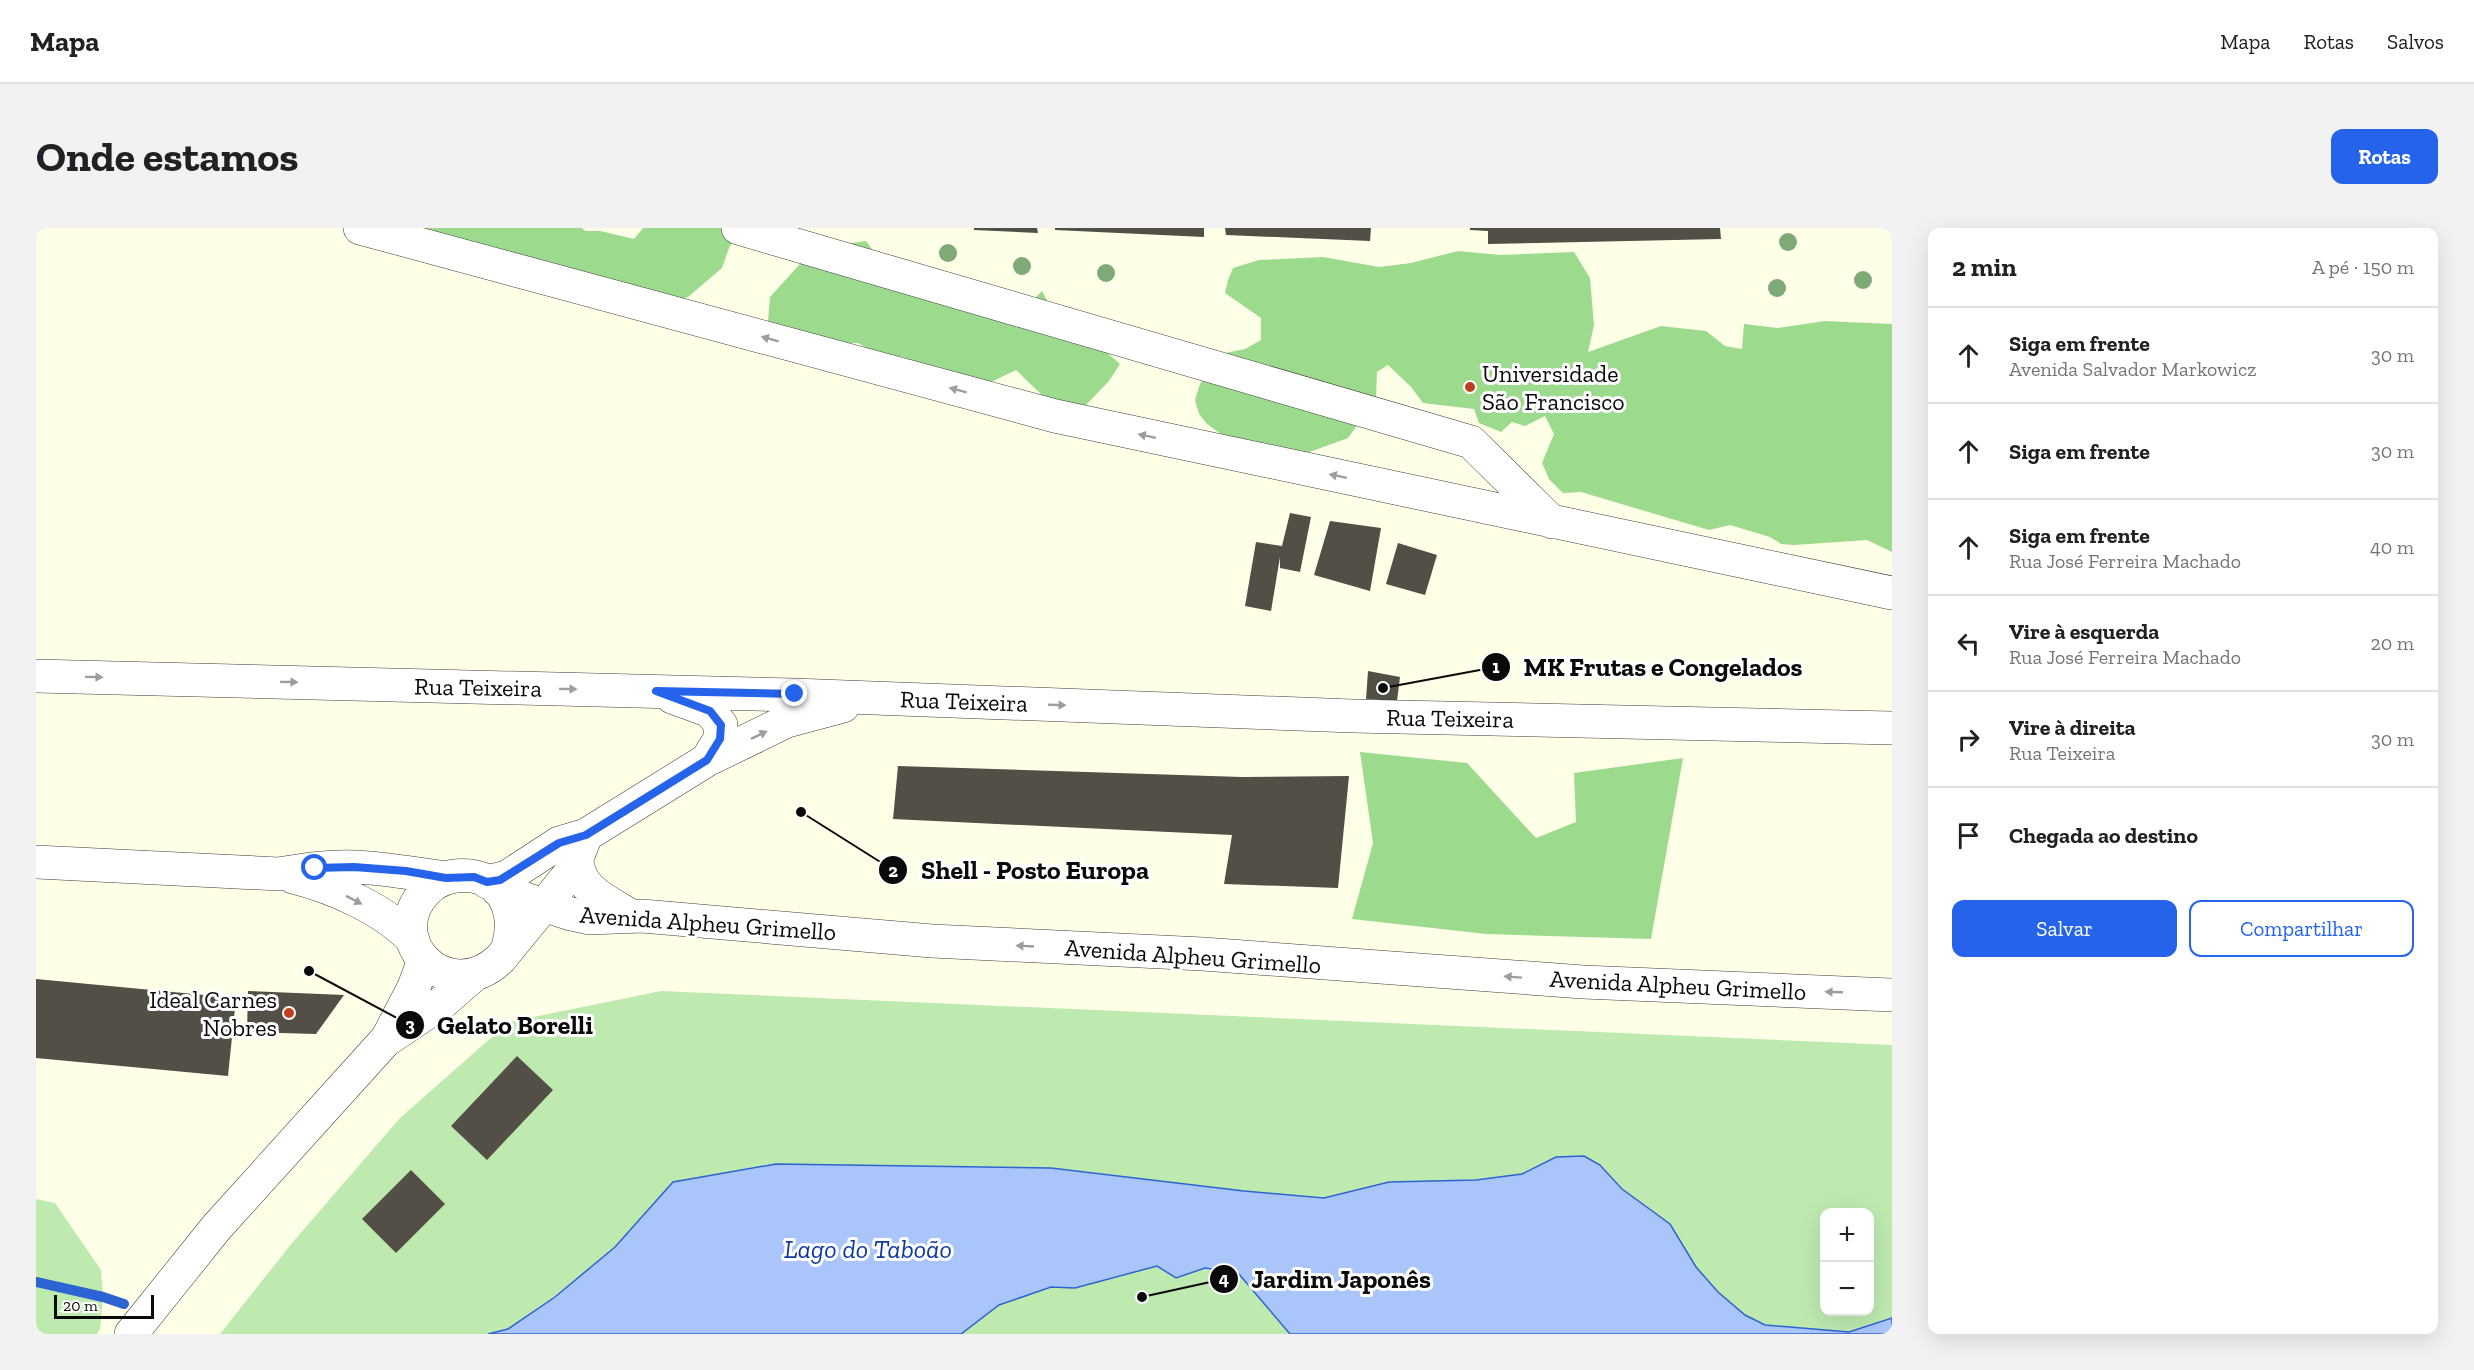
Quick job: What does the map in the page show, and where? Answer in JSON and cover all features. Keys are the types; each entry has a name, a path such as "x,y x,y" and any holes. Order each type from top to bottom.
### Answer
{"street":[{"path":"360,228 1055,416 1892,593"},
{"path":"738,228 1471,442 1552,522"},
{"name":"Rua Teixeira","path":"36,676 656,691 1353,716 1892,728"},
{"path":"656,691 710,711 721,725 720,739 707,760"},
{"path":"131,1334 237,1205 386,1041 443,1002 474,975 493,966 572,871 581,848 707,760 787,722 873,698"},
{"path":"493,886 559,843 581,848"},
{"path":"581,848 577,870 585,884 631,916"},
{"path":"36,862 279,874 315,883 399,925 418,950 447,975 474,975"},
{"path":"279,874 315,868 354,867 406,871 446,878 474,877 493,886 506,901 513,922 508,947"},
{"path":"386,1041 414,987 418,950 411,925 413,912 421,897 432,885 446,878"},
{"name":"Avenida Alpheu Grimello","path":"493,886 544,906 589,918 631,916 932,941 1203,954 1583,982 1892,995"}],"green space":[{"path":"421,228 582,228 585,231 600,231 634,239 643,228 741,228 729,248 722,268 688,297 677,300"},
{"path":"866,241 880,260 987,318 1018,315 1042,291 1048,302 1120,364 1109,381 1085,406 1048,401 1016,370 985,385 915,365 904,357 879,355 858,343 801,343 768,321 770,297 800,264 830,246"},
{"path":"1458,251 1501,255 1574,252 1590,278 1594,325 1588,352 1661,326 1706,331 1725,346 1742,349 1744,324 1778,328 1825,321 1892,324 1892,552 1867,540 1781,544 1770,537 1730,525 1709,530 1581,492 1563,493 1549,479 1542,463 1554,434 1545,416 1525,426 1512,422 1501,432 1479,423 1474,409 1423,403 1411,387 1388,365 1377,372 1376,399 1348,438 1296,457 1232,442 1207,424 1199,414 1195,400 1200,384 1225,353 1245,349 1261,340 1261,318 1225,293 1233,268 1259,260 1323,257 1379,267 1411,263"},
{"path":"1360,752 1467,763 1536,838 1576,822 1574,773 1683,758 1651,939 1486,934 1352,919 1373,843"},
{"path":"661,991 1892,1045 1892,1318 1849,1332 1765,1325 1745,1315 1718,1292 1696,1267 1670,1224 1622,1189 1600,1165 1584,1156 1556,1157 1522,1174 1477,1180 1389,1182 1324,1198 1051,1168 776,1164 673,1182 615,1247 555,1297 508,1329 488,1334 220,1334 292,1243 400,1118 509,1022"},
{"path":"36,1199 55,1203 101,1270 103,1297 100,1329 97,1334 36,1334"},
{"path":"1157,1266 1176,1278 1205,1268 1238,1273 1290,1334 961,1334 999,1305 1051,1287 1075,1288"}],"water":[{"name":"Lago do Taboão","path":"1584,1156 1600,1165 1622,1189 1670,1224 1696,1267 1718,1292 1745,1315 1765,1325 1849,1332 1892,1318 1892,1334 1290,1334 1238,1273 1205,1268 1176,1278 1157,1266 1075,1288 1051,1287 999,1305 961,1334 488,1334 508,1329 555,1297 615,1247 673,1182 776,1164 1051,1168 1324,1198 1389,1182 1476,1180 1522,1174 1556,1157"}],"building":[{"path":"974,228 1037,228 1038,233 974,230"},
{"path":"1055,228 1204,228 1204,237 1055,230"},
{"path":"1225,228 1371,228 1370,241 1226,235"},
{"path":"1470,228 1720,228 1721,239 1488,244 1488,231 1470,230"},
{"path":"1290,513 1311,517 1300,572 1280,568 1280,557 1271,611 1245,606 1256,542 1282,546"},
{"path":"1330,521 1381,528 1370,591 1314,575"},
{"path":"1398,543 1437,555 1425,595 1386,584"},
{"path":"1368,671 1400,677 1397,701 1366,699"},
{"path":"898,766 1242,777 1349,776 1338,888 1224,884 1232,835 893,819"},
{"path":"36,979 236,998 228,1076 36,1058"},
{"name":"Ideal Carnes Nobres","path":"248,991 344,995 316,1034 247,1032"},
{"path":"517,1056 553,1090 487,1160 451,1126"},
{"path":"411,1170 445,1204 396,1253 362,1219"}],"waterway":[{"path":"36,1282 124,1304"}],"place":[{"name":"Universidade São Francisco","path":"1470,387"},
{"name":"MK Frutas e Congelados","path":"1383,688"},
{"name":"Shell - Posto Europa","path":"801,812"},
{"name":"Gelato Borelli","path":"309,971"},
{"name":"Ideal Carnes Nobres","path":"289,1013"},
{"name":"Jardim Japonês","path":"1142,1297"}],"route":[{"path":"315,868 354,867 406,871 446,878 460,875 495,882 507,877 559,843 586,835 707,760 720,739 721,725 710,711 656,691 795,694"}]}
